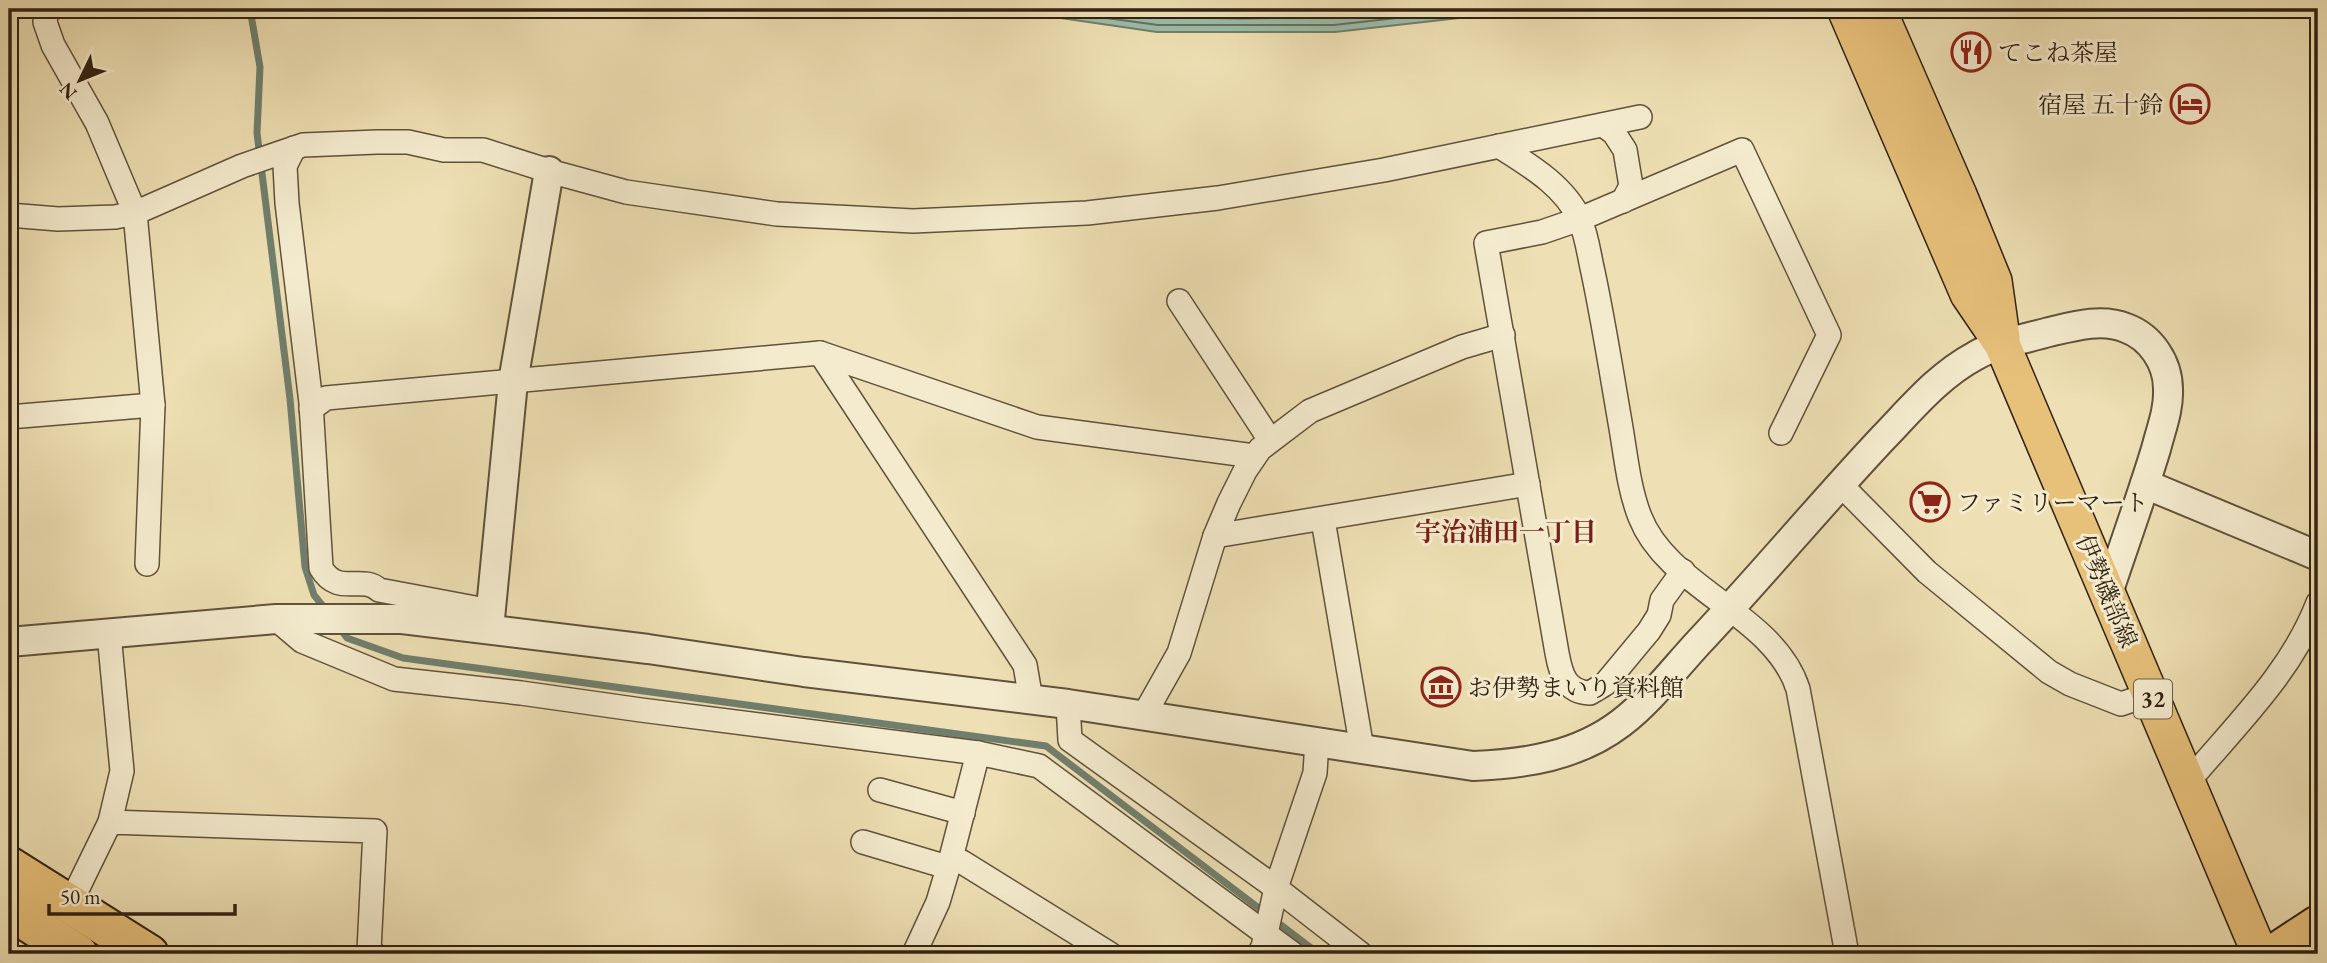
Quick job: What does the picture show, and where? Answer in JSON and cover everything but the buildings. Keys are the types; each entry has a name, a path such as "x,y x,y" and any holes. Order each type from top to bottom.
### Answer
{"highway":[{"path":"9,866 149,954"},
{"path":"9,910 78,954"},
{"path":"2274,954 2318,925"}],"main road":[{"name":"伊勢磯部線","path":"1845,9 1877,46 1959,195 1994,281 2003,344 2260,954"},
{"name":"伊勢磯部線","path":"1877,46 1878,9"}],"street":[{"path":"47,9 45,22 53,46 97,123 135,213 153,405 147,564"},
{"path":"9,215 58,219 115,217 135,213 242,166 303,145 408,142 444,150 484,150 626,192 777,214 913,221 1087,213 1218,198 1384,170 1640,117"},
{"path":"1603,125 1614,133 1625,150 1631,186 1623,201"},
{"path":"1499,146 1532,166 1551,182 1580,219 1596,287 1633,495 1652,541 1683,571 1779,652 1793,672 1846,954"},
{"path":"287,150 287,202 311,409 321,568 327,579 338,583 374,585 379,590 490,620 1144,715 1473,766 1521,764 1585,744 1621,723 1730,609 1840,484 1948,372 1977,354 2003,344 2059,330 2105,323 2136,332 2150,343 2167,373 2168,389 2167,409 2145,484 2108,593"},
{"path":"1683,571 1662,600 1659,615 1649,631 1605,684 1590,693 1573,690 1561,673 1557,653 1486,243 1542,232 1580,219 1742,150 1829,334 1781,433"},
{"path":"490,620 513,382 549,171"},
{"path":"1179,301 1262,448"},
{"path":"1144,715 1179,653 1215,536 1237,485 1262,448 1310,411 1462,347 1503,335"},
{"path":"311,409 326,398 820,353 1037,427 1262,448"},
{"path":"820,353 1026,665 1031,700"},
{"path":"9,417 153,405"},
{"path":"1215,536 1528,484"},
{"path":"1840,484 1927,572 2049,672 2070,684 2121,704 2150,694"},
{"path":"2145,484 2318,556"},
{"path":"1323,520 1362,749"},
{"path":"2188,782 2281,672 2298,647 2318,603"},
{"path":"9,642 288,619 490,620"},
{"path":"288,619 302,641 394,679 978,753 1039,766 1264,939 1293,954"},
{"path":"70,904 110,822 122,771 109,634"},
{"path":"1068,704 1070,740 1361,954"},
{"path":"1264,939 1276,892 1315,773 1317,741"},
{"path":"914,954 938,902 978,753"},
{"path":"880,790 963,813"},
{"path":"110,822 374,831 369,953"},
{"path":"863,842 939,863 962,862 1110,954"}],"water":[{"path":"999,9 1540,9 1335,32 1157,32"}],"waterway":[{"path":"250,9 260,67 257,133 290,399 305,567 314,595 327,611"},
{"path":"338,626 347,638 403,658 1046,746 1319,954"}],"place":[{"name":"てこね茶屋","path":"1971,52"},
{"name":"宿屋 五十鈴","path":"2190,104"},
{"name":"ファミリーマート","path":"1930,502"},
{"name":"お伊勢まいり資料館","path":"1441,687"}],"district":[{"name":"宇治浦田一丁目","path":"1506,532"}]}
